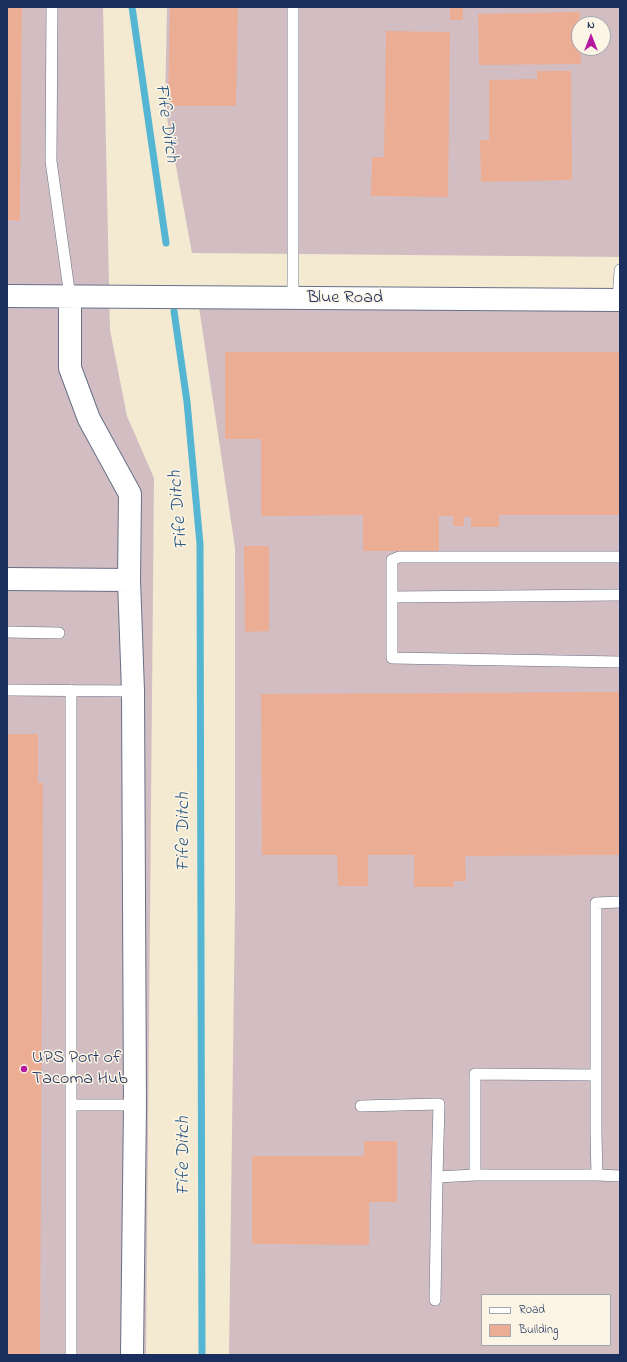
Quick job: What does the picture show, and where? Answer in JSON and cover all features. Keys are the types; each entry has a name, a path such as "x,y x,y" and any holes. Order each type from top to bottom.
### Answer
{"street":[{"name":"Blue Road","path":"7,296 619,300"},
{"path":"70,297 70,368 89,419 130,494 129,580 133,691 135,1105 132,1355"},
{"path":"7,579 129,580"}],"lane":[{"path":"52,7 51,161 70,297"},
{"path":"293,7 293,298"},
{"path":"619,300 620,270"},
{"path":"620,557 399,557 392,560 392,658 620,662"},
{"path":"392,597 620,596"},
{"path":"7,632 59,633"},
{"path":"7,690 133,691"},
{"path":"70,1355 71,690"},
{"path":"597,1175 596,903 620,902"},
{"path":"476,1175 475,1074 596,1075"},
{"path":"361,1106 439,1104 435,1300"},
{"path":"71,1105 135,1105"},
{"path":"437,1177 476,1175 620,1176"}],"shaded area":[{"path":"7,7 103,7 110,330 127,416 154,478 146,1355 7,1355"},
{"path":"167,7 620,7 620,257 192,253 165,107"},
{"path":"199,307 620,310 620,1355 229,1355 235,906 235,548"}],"building":[{"path":"7,7 22,7 20,221 7,220"},
{"path":"170,7 238,7 236,106 168,106"},
{"path":"450,7 463,7 463,20 450,20"},
{"path":"580,12 580,16 571,16 571,56 580,56 581,64 479,65 478,14"},
{"path":"386,31 450,32 448,197 371,196 372,157 384,157"},
{"path":"537,71 571,71 572,180 481,182 480,140 489,140 489,80 537,79"},
{"path":"225,352 620,352 620,515 499,515 499,527 471,527 471,517 464,517 464,526 453,526 453,516 439,516 439,551 363,551 363,515 261,516 261,439 225,439"},
{"path":"244,546 269,546 269,631 245,632"},
{"path":"620,692 620,855 465,856 466,881 454,881 454,887 414,887 414,855 368,855 368,886 338,886 337,855 262,855 261,694"},
{"name":"UPS Port of Tacoma Hub","path":"7,734 38,734 38,783 43,783 40,1355 7,1355"},
{"path":"364,1141 397,1141 397,1202 369,1202 369,1245 252,1244 252,1156 364,1156"}],"waterway":[{"name":"Fife Ditch","path":"132,7 166,243"},
{"name":"Fife Ditch","path":"174,311 187,402 200,544 202,1355"}],"place":[{"name":"UPS Port of Tacoma Hub","path":"24,1069"}]}
